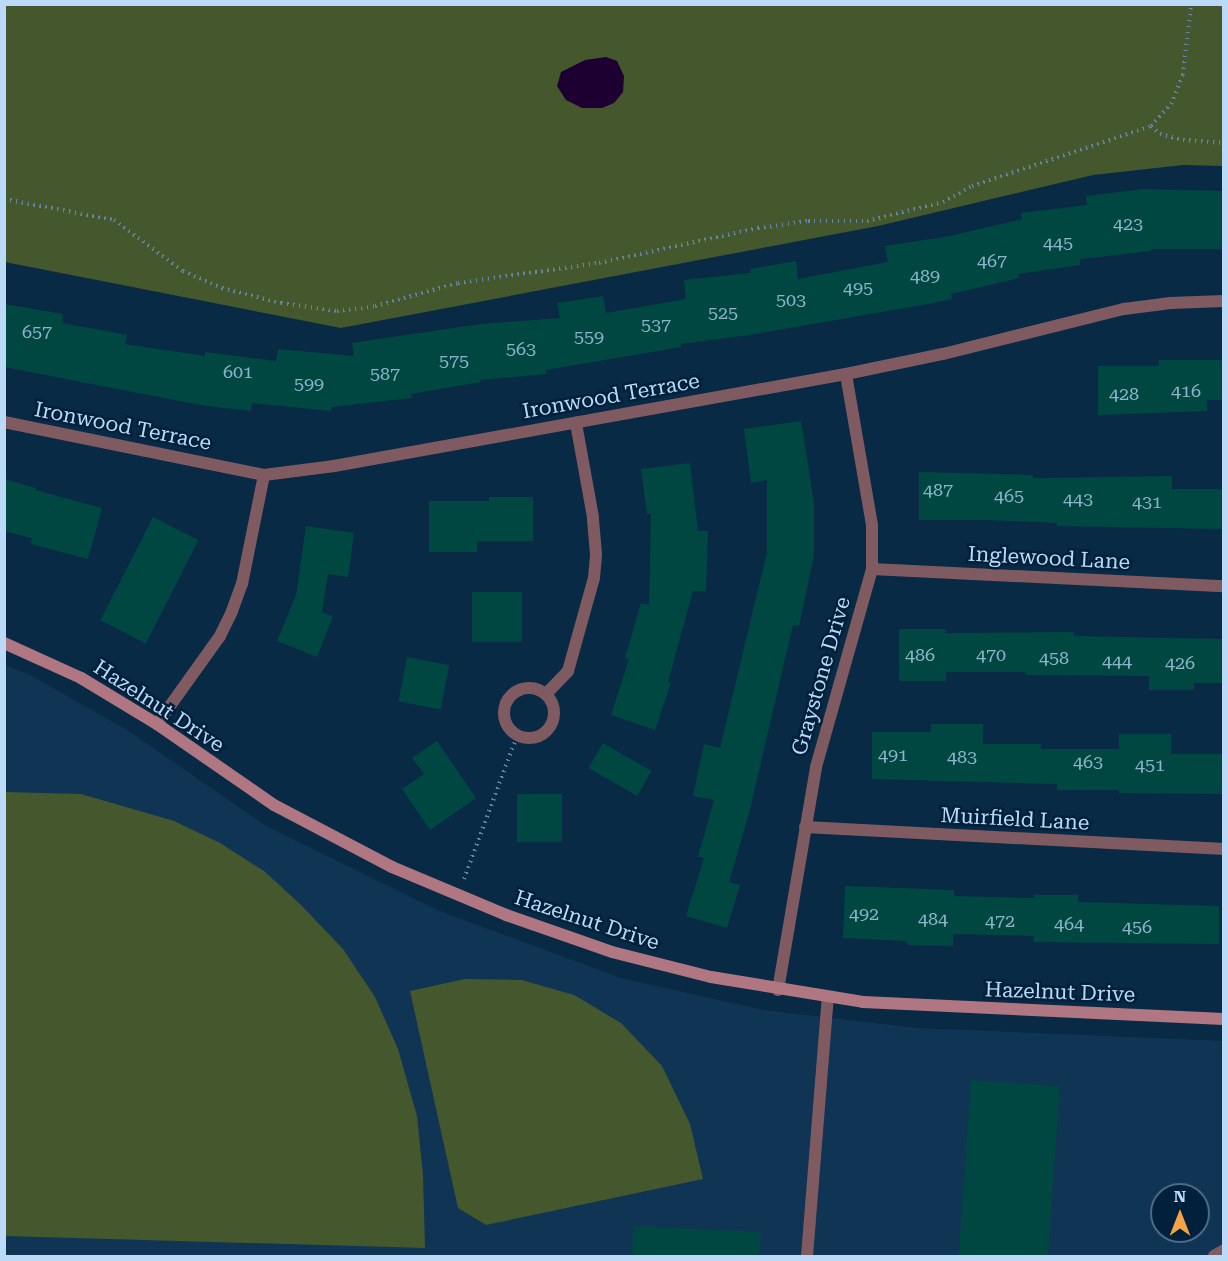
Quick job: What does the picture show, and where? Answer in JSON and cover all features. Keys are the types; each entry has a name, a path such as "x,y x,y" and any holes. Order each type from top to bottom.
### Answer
{"street":[{"name":"Ironwood Terrace","path":"4,422 264,475 334,466 846,374 943,354 1124,309 1172,303 1224,301"},
{"name":"Graystone Drive","path":"778,990 822,740 872,569 872,525 846,374"},
{"path":"546,694 568,671 594,578 596,554 593,517 576,423"},
{"path":"157,724 220,636 232,611 242,584 264,475"},
{"name":"Inglewood Lane","path":"872,569 1224,586"},
{"name":"Hazelnut Drive","path":"4,643 81,678 157,724 274,805 392,867 457,896 612,952 711,977 778,990 910,1006 1224,1018"},
{"path":"531,687 546,694 552,702 555,713 546,732 527,739 517,736 510,730 503,715 508,698 522,688 531,687"},
{"name":"Muirfield Lane","path":"805,827 1224,849"},
{"path":"807,1257 828,997"},
{"path":"1214,1257 1224,1250"}],"path":[{"path":"4,199 114,220 183,271 222,288 281,303 337,311 375,306 458,283 599,263 758,228 808,221 867,221 944,202 972,186 1151,126 1171,104 1183,75 1191,4"},
{"path":"1151,126 1160,134 1183,140 1224,143"},
{"path":"457,896 517,736"}],"shaded area":[{"path":"606,57 617,61 624,76 623,92 614,103 602,108 582,108 566,100 557,86 561,72 585,60"},
{"path":"5,665 30,675 127,730 266,826 437,910 621,978 763,1010 916,1028 1223,1041 1223,1256 5,1256"}],"green space":[{"path":"4,5 1223,5 1223,166 1183,165 1093,175 878,226 341,328 5,262"},
{"path":"5,792 81,794 174,821 220,843 264,871 300,904 343,949 375,997 398,1049 417,1116 423,1175 425,1248 5,1236"},
{"path":"465,979 522,980 574,995 621,1023 662,1066 690,1124 703,1179 486,1225 458,1208 410,991"}],"building":[{"path":"1144,189 1224,191 1224,249 1151,249 1151,251 1080,259 1080,265 1018,274 1019,278 951,294 952,299 928,304 749,335 681,344 681,347 546,370 546,374 480,380 481,382 411,394 412,398 331,407 331,411 252,403 251,411 200,405 4,367 4,304 63,314 62,323 127,335 125,344 205,356 205,352 276,361 278,349 354,356 352,343 481,324 560,318 557,303 603,296 606,313 686,299 684,280 750,273 750,269 796,261 798,279 888,262 885,246 950,236 1022,219 1021,213 1087,205 1086,196"},
{"path":"1159,360 1224,360 1224,400 1207,400 1207,411 1098,415 1098,366 1159,366"},
{"path":"801,421 814,503 814,556 799,626 793,625 749,813 729,882 740,885 727,928 686,916 704,858 698,857 714,800 693,796 704,744 720,748 767,552 767,480 751,483 744,429"},
{"path":"690,463 698,531 708,531 706,591 693,591 668,682 671,683 655,730 611,715 629,659 625,658 641,603 649,605 651,514 647,514 641,469"},
{"path":"919,472 1033,475 1033,478 1172,476 1172,489 1224,489 1224,529 1057,526 1057,523 986,520 919,520"},
{"path":"4,479 102,508 88,559 31,544 32,538 4,531"},
{"path":"489,497 533,497 533,541 477,541 477,552 429,552 429,501 489,501"},
{"path":"153,517 198,540 146,644 100,620"},
{"path":"306,526 354,533 348,577 328,574 322,612 333,616 317,657 277,641 296,595"},
{"path":"472,592 522,592 522,642 472,642"},
{"path":"899,629 946,629 946,633 1074,632 1074,636 1224,639 1224,683 1194,683 1194,690 1149,690 1149,676 1026,675 1026,672 946,672 946,681 899,681"},
{"path":"407,657 449,665 441,709 398,701"},
{"path":"931,724 983,724 983,744 1041,744 1041,749 1119,749 1119,734 1171,734 1171,754 1224,754 1224,794 1119,793 1119,790 1057,790 1057,784 872,779 872,732 931,732"},
{"path":"437,741 476,798 430,830 402,789 424,774 412,758"},
{"path":"603,743 651,771 637,796 588,768"},
{"path":"517,794 562,794 562,842 517,842"},
{"path":"845,886 954,890 954,896 1034,898 1034,895 1078,895 1078,902 1219,906 1219,944 1034,942 1034,936 953,934 953,946 907,945 907,941 843,938"},
{"path":"971,1080 1060,1086 1048,1256 959,1256"},
{"path":"633,1226 761,1232 759,1257 632,1257"}]}
